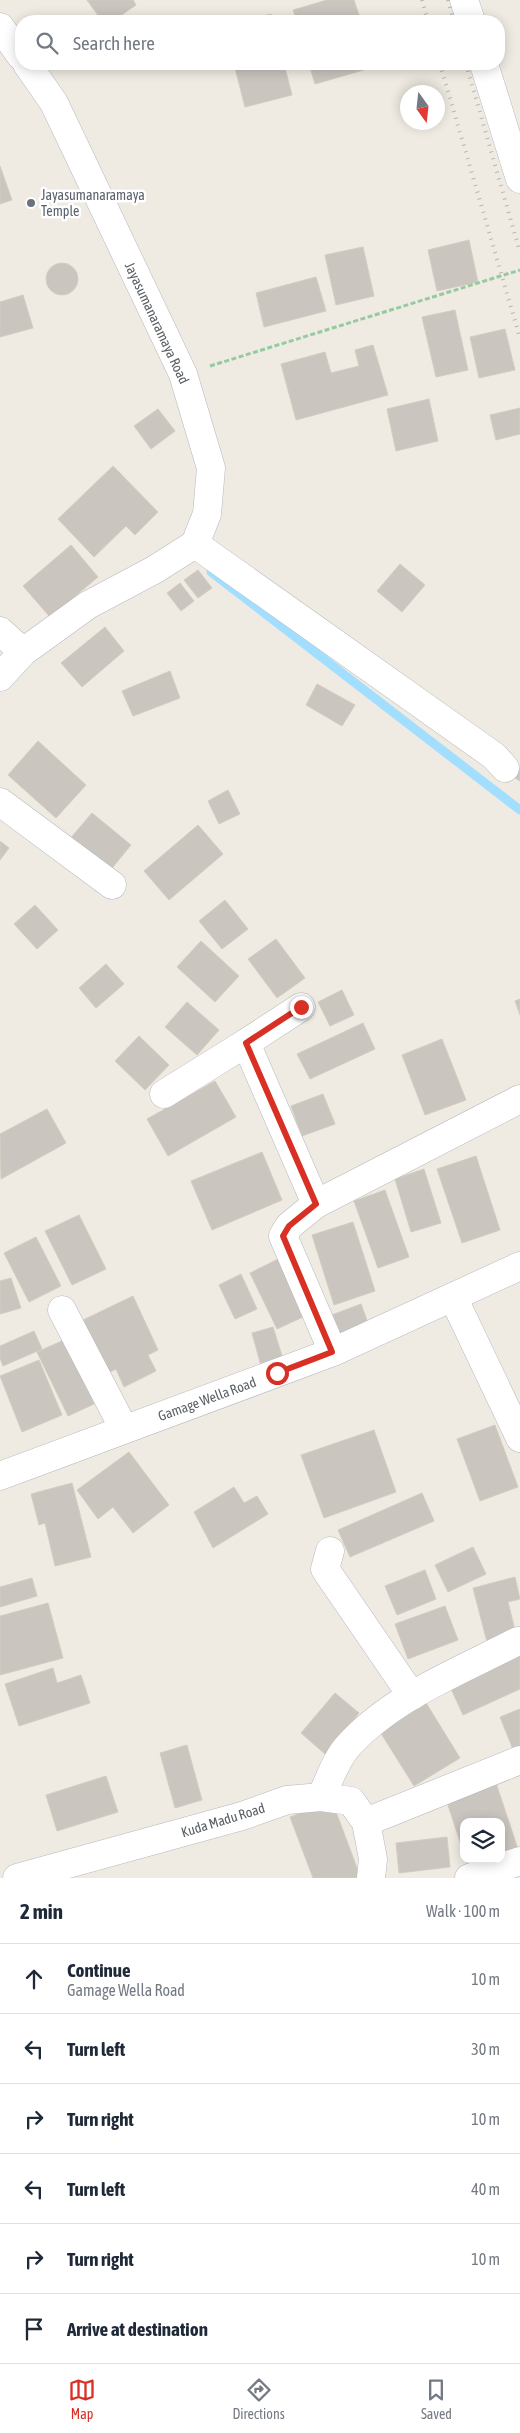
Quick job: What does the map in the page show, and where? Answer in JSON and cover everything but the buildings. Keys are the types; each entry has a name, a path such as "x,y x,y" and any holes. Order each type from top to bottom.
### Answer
{"street":[{"path":"464,0 469,15"},
{"path":"0,27 15,48"},
{"name":"Jayasumanaramaya Road","path":"30,70 54,102 184,374 211,468 208,514 195,544"},
{"path":"486,70 520,179"},
{"path":"0,677 23,652 88,605 154,570 195,544 494,756 504,768"},
{"path":"0,631 23,652"},
{"path":"0,802 112,885"},
{"path":"164,1094 301,1007"},
{"path":"246,1043 316,1204"},
{"path":"332,1352 283,1236 289,1226 316,1204 520,1099"},
{"name":"Gamage Wella Road","path":"0,1476 332,1352 520,1266"},
{"path":"453,1297 520,1438"},
{"path":"62,1310 124,1429"},
{"path":"330,1551 325,1570 412,1696"},
{"path":"321,1797 347,1747 378,1719 412,1696 518,1641"},
{"path":"366,1822 520,1760"},
{"name":"Kuda Madu Road","path":"17,1878 242,1816 287,1800 321,1797 351,1801 366,1822 373,1859 371,1878"},
{"path":"469,1878 520,1861"}],"path":[{"path":"184,374 520,270"}],"waterway":[{"path":"211,572 520,810"}],"railway":[{"path":"422,0 426,15"},
{"path":"448,0 452,15"},
{"path":"442,70 520,338"},
{"path":"468,70 520,252"}],"place":[{"name":"Jayasumanaramaya Temple","path":"31,203"}],"route":[{"path":"277,1373 332,1352 283,1236 289,1226 316,1204 276,1108 246,1043 301,1007"}]}
